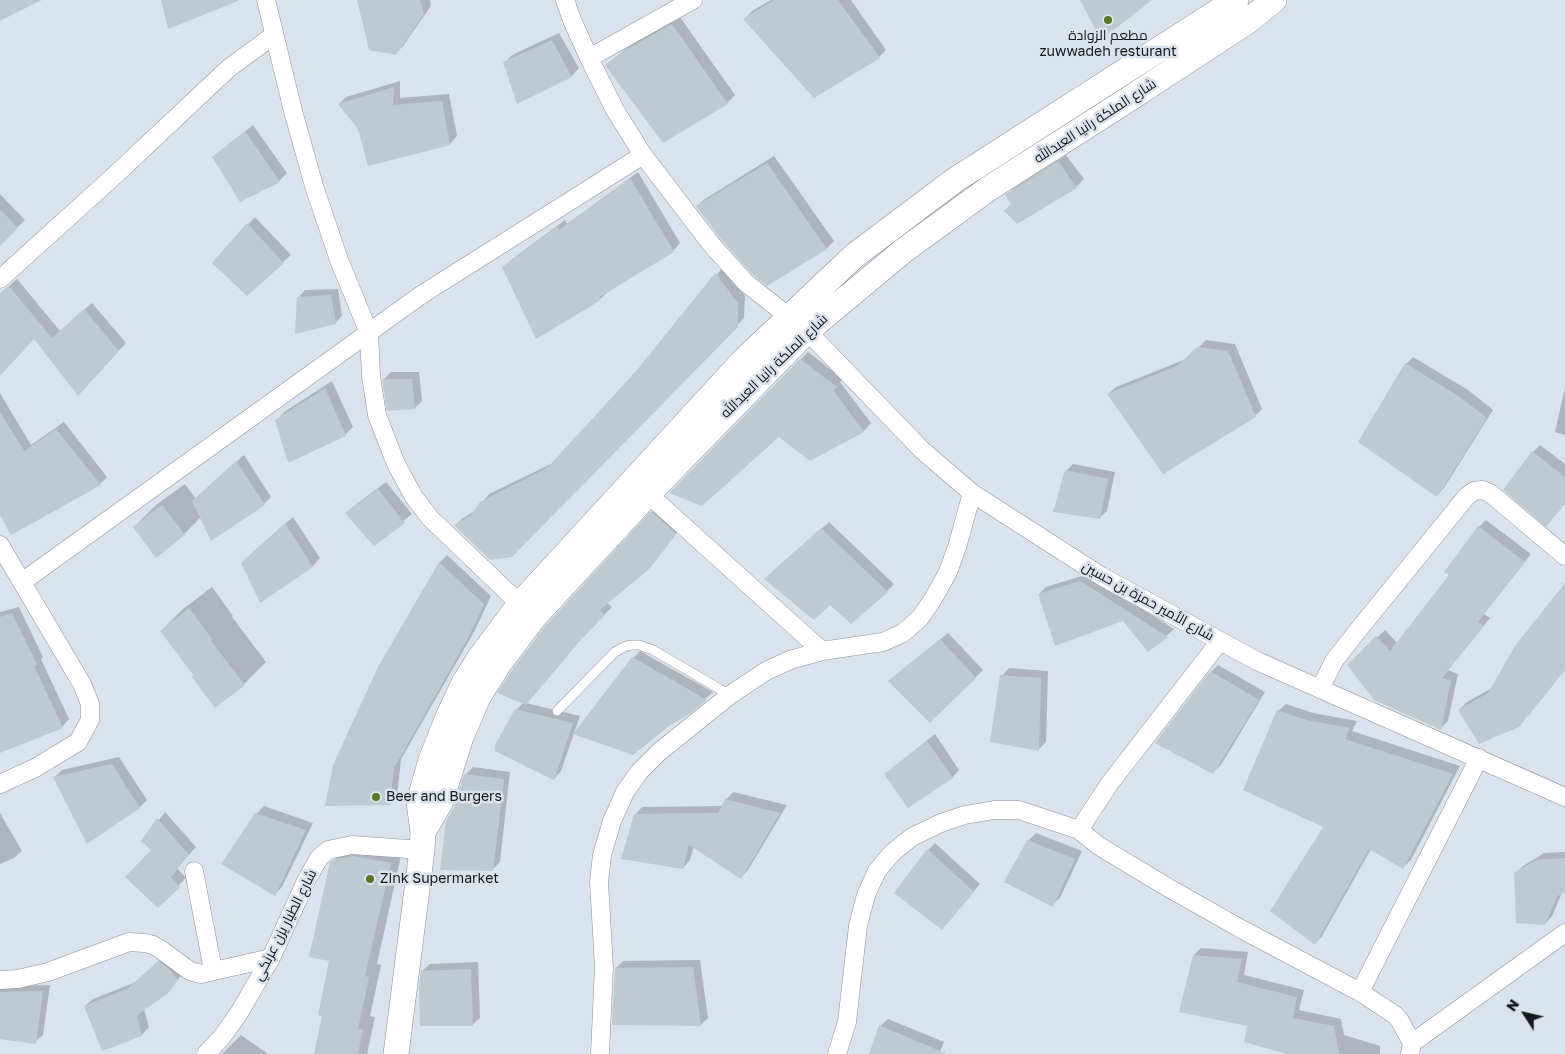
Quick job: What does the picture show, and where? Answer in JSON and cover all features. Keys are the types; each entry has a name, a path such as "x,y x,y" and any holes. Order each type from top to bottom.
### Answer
{"main road":[{"name":"شارع الملكة رانيا العبدالله","path":"396,1054 423,841 419,802 431,760 449,715 468,676 520,604 744,360 903,251 988,189 1248,21 1274,0"},
{"name":"شارع الملكة رانيا العبدالله","path":"423,841 440,804 461,737 478,697 498,665 534,618 648,494 798,324 854,256 955,180 1225,3"}],"street":[{"path":"266,0 314,186 339,260 369,333 371,376 377,415 396,464 414,497 430,518 520,604"},
{"name":"شارع الأمير حمزة بن حسين","path":"565,0 589,58 614,110 643,155 711,244 746,283 798,324 922,450 972,493 1101,576 1257,661 1565,797"},
{"path":"589,58 693,0"},
{"path":"0,279 114,177 229,68 274,35"},
{"path":"22,582 421,295 643,155"},
{"path":"1320,689 1334,662 1355,634 1466,496 1474,491 1482,490 1490,493 1565,556"},
{"path":"600,1054 604,967 599,882 602,855 612,821 626,792 639,772 659,752 730,694 766,671 790,660 822,651 883,642 903,633 920,618 934,598 948,572 972,493"},
{"path":"648,494 822,651"},
{"path":"0,545 82,684 90,704 90,720 78,742 35,768 0,784"},
{"path":"1079,830 1110,783 1220,641"},
{"path":"1360,992 1479,758"},
{"path":"837,1054 847,1022 858,926 866,895 877,871 892,853 912,837 941,822 965,815 994,810 1019,810 1079,830 1099,846 1167,887 1360,992 1394,1014 1400,1021 1411,1048 1565,933"},
{"name":"شارع الطيار يزن عرنكي","path":"206,1054 222,1037 239,1013 271,958 307,879 320,858 328,850 352,845 423,841"},
{"path":"194,871 213,970"},
{"path":"0,980 18,979 48,972 129,942 145,943 160,949 190,971 201,974 271,958"}],"lane":[{"path":"557,711 615,652 632,645 653,650 730,694"}],"building":[{"path":"0,0 42,0 0,21"},
{"path":"161,0 238,0 238,1 168,29"},
{"path":"357,0 420,0 424,14 396,55 369,50"},
{"path":"774,0 838,0 880,58 814,98 743,19"},
{"name":"مطعم الزوادة zuwwadeh resturant","path":"1080,0 1152,0 1101,40"},
{"path":"672,24 728,104 663,143 605,65 624,51"},
{"path":"552,40 572,77 517,104 503,62"},
{"path":"394,87 393,105 442,101 450,145 368,166 358,129 338,104"},
{"path":"245,131 280,182 240,202 212,157"},
{"path":"1058,161 1077,188 1017,224 1004,211 1011,204 1005,195"},
{"path":"767,163 827,249 767,286 753,275 719,237 696,206"},
{"path":"630,178 674,252 599,297 601,300 536,339 502,267 557,227 559,230"},
{"path":"0,209 18,228 0,246"},
{"path":"247,223 284,263 247,296 212,263"},
{"path":"715,273 738,303 738,327 512,557 490,560 454,525 471,515 480,502 547,468 637,370"},
{"path":"9,286 52,338 84,309 119,351 78,396 34,339 0,376 0,293"},
{"path":"331,295 336,324 295,334 297,297"},
{"path":"1197,347 1228,351 1256,417 1163,474 1107,394 1177,366"},
{"path":"800,359 837,387 833,390 864,432 810,461 779,437 702,506 669,493"},
{"path":"1405,363 1460,397 1487,418 1437,497 1358,442"},
{"path":"382,379 412,379 415,409 387,411"},
{"path":"325,388 346,436 288,463 275,420"},
{"path":"0,412 24,451 56,429 101,485 11,535 0,515"},
{"path":"1532,451 1565,477 1565,504 1546,527 1503,490"},
{"path":"236,461 265,505 211,541 192,501"},
{"path":"1065,470 1108,479 1100,519 1053,512"},
{"path":"378,489 405,523 374,546 345,513"},
{"path":"162,505 185,535 156,558 133,527"},
{"path":"651,511 676,534 649,569 600,610 605,615 579,642 526,705 497,693 545,626"},
{"path":"285,523 313,567 260,603 241,563"},
{"path":"1478,526 1525,562 1478,622 1484,626 1442,678 1451,681 1441,730 1374,700 1347,665 1376,636 1390,651 1449,575 1444,572"},
{"path":"821,528 888,592 851,624 830,605 814,620 764,579"},
{"path":"439,562 484,604 467,640 394,768 390,805 325,806 333,765 378,667"},
{"path":"1080,581 1168,637 1148,652 1123,621 1055,646 1038,594"},
{"path":"1565,583 1565,670 1519,727 1479,744 1458,710 1488,693 1515,646"},
{"path":"189,608 212,639 210,640 245,685 215,708 192,677 194,676 160,631"},
{"path":"12,613 37,665 34,666 63,728 0,753 0,617"},
{"path":"940,639 976,678 930,723 888,681"},
{"path":"632,657 707,700 691,713 669,726 633,755 573,734"},
{"path":"1210,671 1259,700 1213,774 1155,743"},
{"path":"1000,675 1041,678 1039,751 990,742"},
{"path":"515,709 573,723 554,780 495,751 495,745"},
{"path":"1277,710 1306,720 1350,728 1345,739 1453,774 1403,869 1369,849 1315,945 1270,911 1323,827 1243,790"},
{"path":"927,741 953,778 908,808 884,774"},
{"path":"112,764 140,808 87,844 53,777"},
{"path":"464,774 504,779 493,871 440,870 446,821 454,807"},
{"path":"725,799 780,813 741,879 689,845 683,869 621,859 634,814 718,813"},
{"path":"255,813 306,830 275,896 221,864"},
{"path":"157,818 189,855 171,877 180,887 158,908 125,877 151,850 141,841"},
{"path":"1027,840 1075,859 1053,907 1004,882"},
{"path":"927,849 974,892 942,930 894,893"},
{"path":"353,856 391,863 365,976 369,977 358,1029 363,1029 358,1054 314,1054 322,1016 318,1015 329,961 309,957 330,862"},
{"path":"1565,858 1565,893 1557,896 1545,925 1516,923 1514,873 1536,860"},
{"path":"1193,955 1242,959 1237,982 1297,997 1293,1018 1334,1026 1339,1054 1287,1054 1244,1042 1247,1026 1179,1012"},
{"path":"158,961 168,968 178,980 167,994 137,1015 142,1036 102,1051 84,1006 127,989"},
{"path":"693,967 701,1026 612,1025 615,968"},
{"path":"471,969 473,1026 420,1026 419,986 421,971"},
{"path":"43,991 36,1044 0,1039 0,992"},
{"path":"879,1025 947,1054 869,1054"}],"place":[{"name":"مطعم الزوادة zuwwadeh resturant","path":"1108,20"},
{"name":"Beer and Burgers","path":"376,797"},
{"name":"Zink Supermarket","path":"370,879"}]}
